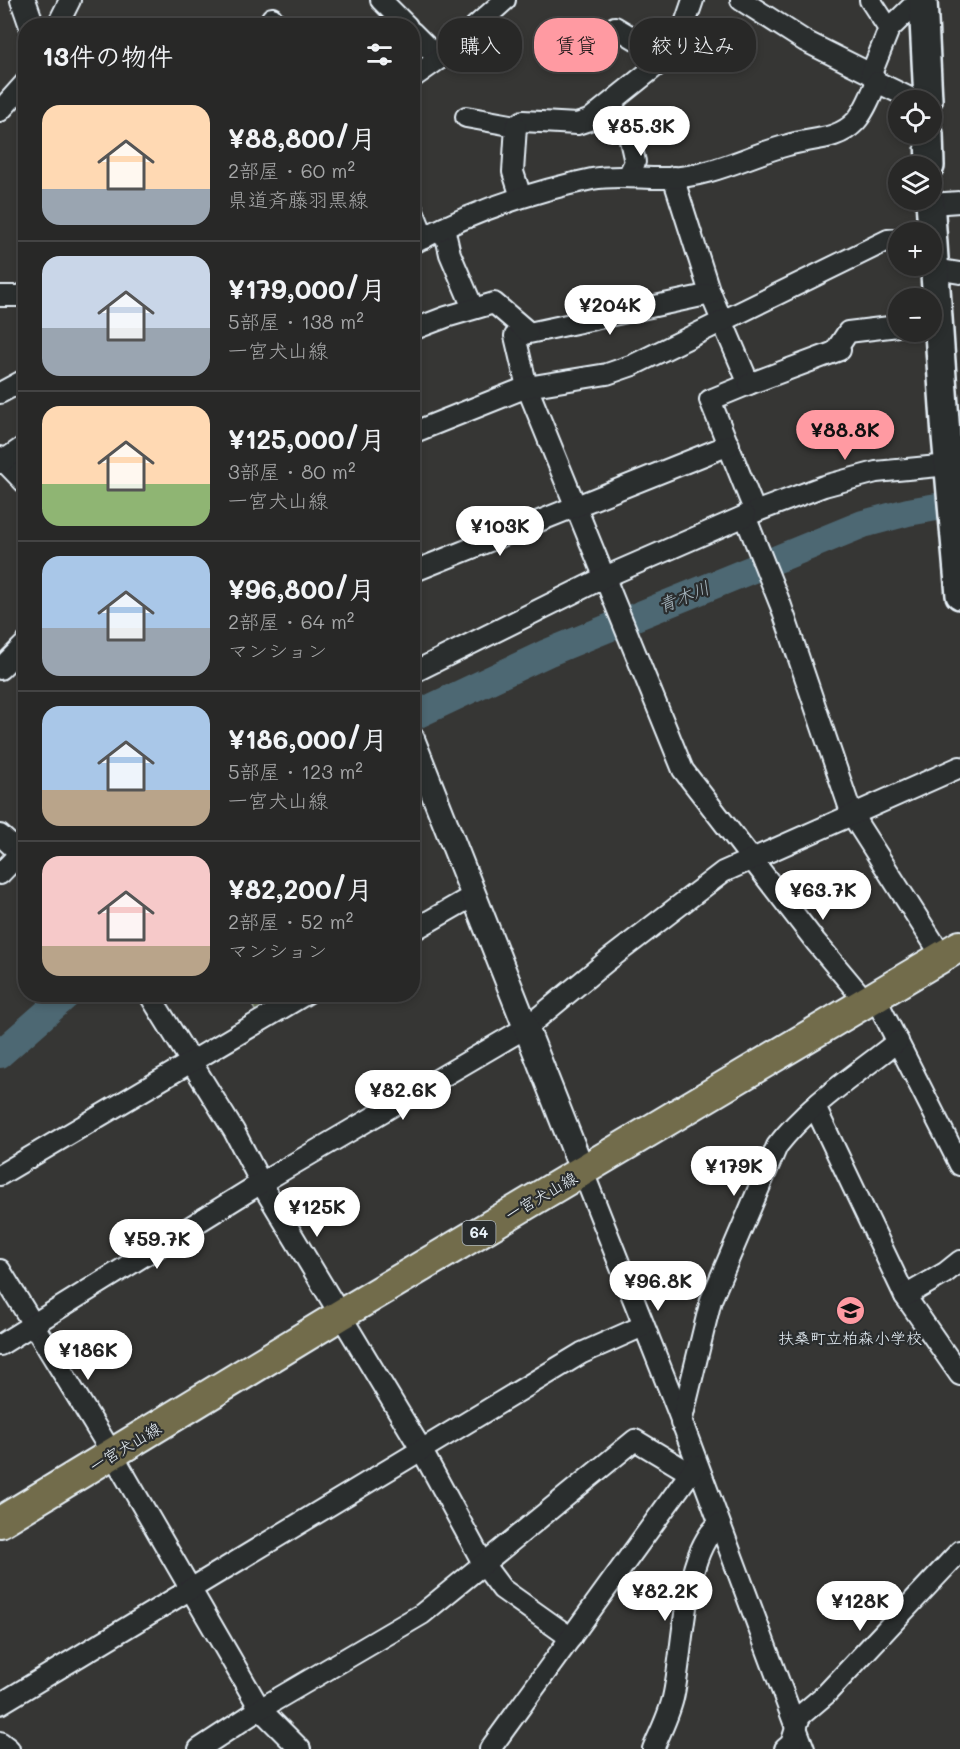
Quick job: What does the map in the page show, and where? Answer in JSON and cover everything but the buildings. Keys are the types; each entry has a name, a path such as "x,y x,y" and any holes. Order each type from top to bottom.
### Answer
{"main road":[{"path":"921,0 927,90"},
{"path":"942,292 947,271"},
{"path":"937,342 953,473 960,595"},
{"name":"一宮犬山線","path":"0,1522 342,1314 951,951"}],"street":[{"path":"23,0 29,18"},
{"path":"61,18 70,0"},
{"path":"381,0 398,18"},
{"path":"485,18 505,0"},
{"path":"687,18 693,0"},
{"path":"741,0 805,41 896,90"},
{"path":"870,0 889,28"},
{"path":"420,240 520,197 594,179 628,176 673,177 727,168 787,145 818,141 837,133 856,121 874,78 889,28 921,0"},
{"path":"420,40 438,58"},
{"path":"420,72 438,60"},
{"path":"466,117 516,126 523,121 577,124 589,120 650,72"},
{"path":"0,111 18,91"},
{"path":"611,104 628,131 635,162 628,176"},
{"path":"516,126 513,172 520,197"},
{"path":"673,177 711,294 749,384"},
{"path":"942,202 960,202"},
{"path":"444,228 450,254 473,308"},
{"path":"420,430 527,387 607,374 633,365 888,240"},
{"path":"711,294 515,336 527,387 574,508 605,577 683,770 815,941 870,999 898,1041 960,1165"},
{"path":"0,296 18,296"},
{"path":"420,327 494,303 528,332"},
{"path":"888,327 848,332 838,347 840,350 710,400 729,445 780,606 852,815 951,951"},
{"path":"0,393 18,383"},
{"path":"420,569 729,445"},
{"path":"18,450 1,460 18,476"},
{"path":"420,669 605,577 750,514 824,486 876,471 953,473"},
{"path":"0,669 18,651"},
{"path":"420,760 644,1326 681,1423 693,1469 719,1524 804,1749"},
{"path":"0,1345 261,1183 527,1027 607,961 723,872 960,767"},
{"path":"0,835 18,848"},
{"path":"0,874 18,858"},
{"path":"420,926 473,896"},
{"path":"154,1002 189,1064 234,1131 261,1183 342,1314 421,1449 484,1566 502,1589 571,1638"},
{"path":"0,1175 293,1002"},
{"path":"681,1423 711,1300 777,1146 790,1129 814,1107 898,1041"},
{"path":"814,1107 905,1296 960,1375"},
{"path":"905,1296 945,1274 960,1261"},
{"path":"0,1270 113,1455 260,1709 300,1749"},
{"path":"0,1704 582,1353 644,1326"},
{"path":"199,1749 260,1709 422,1614 484,1566 635,1440 693,1469"},
{"path":"490,1749 693,1469"},
{"path":"653,1749 673,1699 676,1664 693,1575 701,1547 719,1524"},
{"path":"785,1749 790,1744 800,1716 826,1694 960,1551"},
{"path":"0,1742 9,1749"}],"green space":[{"path":"250,1002 273,1002 256,1012"}],"waterway":[{"name":"青木川","path":"420,713 547,653 863,524 908,512 960,503"},
{"name":"青木川","path":"0,1054 59,1002"}],"place":[{"name":"扶桑町立柏森小学校","path":"850,1310"}]}
